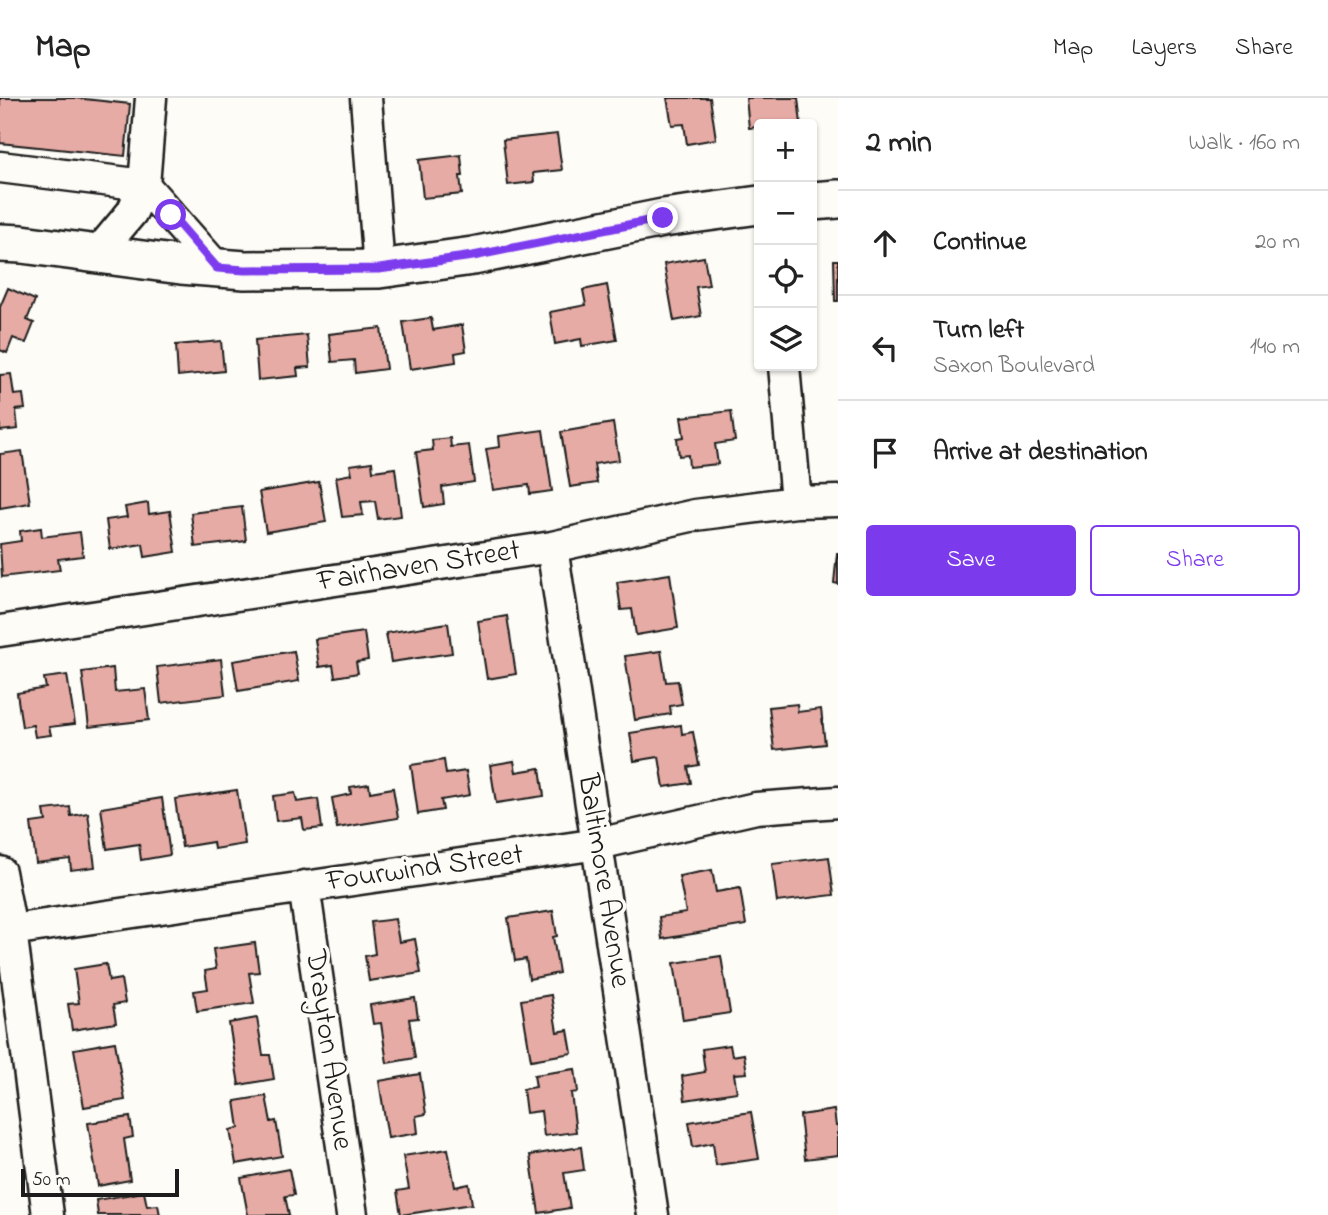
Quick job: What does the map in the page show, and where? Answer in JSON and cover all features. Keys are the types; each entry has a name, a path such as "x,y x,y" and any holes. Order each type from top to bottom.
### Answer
{"main road":[{"path":"817,201 838,200"},
{"path":"0,243 245,270 379,269 473,256 663,218 754,206"}],"street":[{"path":"97,254 132,212 144,185 151,98"},
{"path":"366,98 379,269"},
{"path":"0,167 144,185 217,268"},
{"path":"783,371 796,502"},
{"name":"Fairhaven Street","path":"0,631 552,547 695,515 796,502 838,501"},
{"name":"Baltimore Avenue","path":"552,547 653,1215"},
{"name":"Fourwind Street","path":"10,930 598,844 756,808 838,802"},
{"path":"0,872 48,1215"},
{"name":"Drayton Avenue","path":"304,886 352,1215"}],"building":[{"path":"0,98 75,98 130,104 125,156 0,143"},
{"path":"667,98 710,98 716,139 687,144 684,124 672,125"},
{"path":"746,98 798,98 800,119 754,119 754,128 749,128"},
{"path":"557,134 562,170 533,173 534,182 508,185 503,140"},
{"path":"461,155 462,194 423,198 419,160"},
{"path":"704,257 709,285 696,287 701,316 674,321 664,264"},
{"path":"834,260 838,260 838,301 835,301"},
{"path":"607,285 617,340 582,346 581,339 555,344 550,312 586,305 583,290"},
{"path":"8,288 35,300 27,320 34,323 26,343 13,338 7,353 0,350 0,307"},
{"path":"431,318 433,330 462,325 466,351 455,353 456,362 410,369 403,322"},
{"path":"381,328 386,369 355,373 354,360 332,362 329,334"},
{"path":"307,335 310,367 297,368 298,376 258,380 255,340"},
{"path":"221,341 224,371 178,376 176,345"},
{"path":"11,374 14,395 23,394 25,409 16,410 18,429 0,431 0,375"},
{"path":"731,411 735,441 715,444 718,464 689,467 688,455 679,456 677,438 684,437 681,417"},
{"path":"613,423 619,460 594,464 597,483 570,487 561,432"},
{"path":"543,430 552,491 530,494 529,485 493,490 486,449 500,447 499,436"},
{"path":"450,438 451,447 469,445 474,482 442,487 444,504 424,507 416,452 433,450 432,440"},
{"path":"22,451 30,503 0,508 0,454"},
{"path":"372,462 373,471 395,468 401,516 378,519 375,501 361,502 363,515 342,517 336,477 352,474 350,465"},
{"path":"319,482 326,522 266,532 259,492"},
{"path":"148,503 149,514 170,511 176,552 145,557 143,544 110,549 106,520 127,517 125,507"},
{"path":"242,507 246,541 195,547 191,513"},
{"path":"41,528 42,537 80,532 83,556 58,559 60,570 2,577 0,544 21,541 20,531"},
{"path":"838,553 838,584 834,583"},
{"path":"670,574 678,628 636,635 632,609 621,610 617,582"},
{"path":"507,616 516,674 487,679 478,621"},
{"path":"448,623 452,653 391,662 386,633"},
{"path":"364,632 368,660 356,662 358,673 335,677 333,665 319,667 315,639"},
{"path":"294,651 299,681 238,691 233,661"},
{"path":"661,651 666,682 678,681 682,704 670,706 671,714 635,720 625,656"},
{"path":"221,659 225,695 161,703 157,667"},
{"path":"113,668 115,692 145,689 149,720 89,727 82,672"},
{"path":"67,675 75,724 49,727 51,735 35,737 33,725 22,727 17,693 46,688 44,678"},
{"path":"797,704 798,712 821,709 825,744 774,750 769,707"},
{"path":"681,725 682,734 693,732 699,765 688,767 691,783 664,787 659,757 634,761 630,733"},
{"path":"444,760 446,774 466,771 470,795 441,800 443,810 418,814 411,765"},
{"path":"514,761 516,772 540,768 544,796 496,803 490,765"},
{"path":"369,784 370,792 393,788 398,818 337,828 332,798 351,794 350,787"},
{"path":"237,790 245,844 214,849 213,842 182,847 175,799"},
{"path":"295,793 297,802 318,799 322,828 304,830 302,818 276,821 273,796"},
{"path":"162,798 170,855 141,860 139,844 107,849 101,808"},
{"path":"70,807 71,816 88,813 95,867 71,870 70,859 36,863 31,823 46,821 44,810"},
{"path":"829,857 834,895 777,902 772,864"},
{"path":"712,870 716,892 740,888 746,925 662,939 659,917 686,913 679,876"},
{"path":"553,911 557,936 553,937 559,973 529,979 526,959 515,961 508,918"},
{"path":"395,919 399,942 415,939 421,973 369,981 365,956 375,954 371,922"},
{"path":"255,943 259,972 249,973 254,1003 197,1011 194,991 208,989 205,971 216,969 213,949"},
{"path":"721,956 730,1013 683,1020 674,963"},
{"path":"106,964 109,981 121,979 125,1003 113,1005 116,1023 72,1030 68,1004 79,1003 74,969"},
{"path":"551,995 557,1032 568,1030 572,1053 531,1060 521,1000"},
{"path":"415,998 418,1018 409,1019 415,1058 387,1063 381,1023 373,1024 370,1005"},
{"path":"257,1018 263,1055 270,1055 274,1079 239,1085 229,1023"},
{"path":"115,1042 125,1100 84,1107 74,1049"},
{"path":"730,1045 732,1056 744,1054 747,1073 734,1074 737,1092 685,1100 682,1076 705,1072 702,1049"},
{"path":"575,1069 578,1092 571,1093 576,1132 544,1136 541,1111 526,1113 523,1089 536,1087 534,1075"},
{"path":"420,1074 426,1114 416,1116 418,1133 388,1138 379,1081"},
{"path":"266,1096 271,1122 276,1121 282,1156 236,1164 230,1130 239,1128 235,1101"},
{"path":"834,1110 838,1126 838,1155 805,1159 800,1115"},
{"path":"751,1112 759,1159 716,1165 713,1143 693,1147 689,1122"},
{"path":"130,1117 133,1137 124,1139 130,1180 98,1186 88,1123"},
{"path":"581,1147 584,1170 564,1173 570,1208 539,1213 530,1155"},
{"path":"448,1149 455,1187 469,1184 472,1204 401,1215 397,1191 409,1189 403,1156"},
{"path":"289,1169 294,1195 285,1196 289,1215 248,1215 241,1178"},
{"path":"144,1192 147,1206 158,1205 160,1215 98,1215 96,1200"}],"route":[{"path":"171,215 217,268 245,270 379,269 473,256 663,218"}]}
